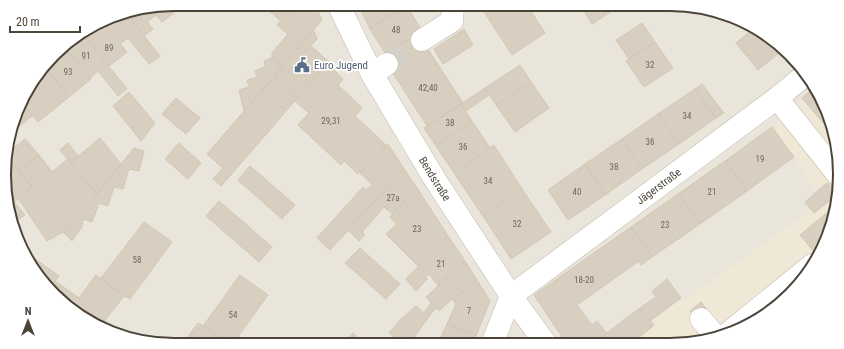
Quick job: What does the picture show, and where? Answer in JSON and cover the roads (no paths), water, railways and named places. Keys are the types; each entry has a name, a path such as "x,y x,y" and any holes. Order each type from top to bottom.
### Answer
{"street":[{"name":"Bendstraße","path":"343,11 380,69 434,178 511,296 542,338"},
{"path":"422,40 452,21 453,11"},
{"name":"Jägerstraße","path":"511,296 777,98 801,78"},
{"path":"777,98 833,169"},
{"path":"745,319 794,279"},
{"path":"494,338 511,296"},
{"path":"701,319 712,332"}],"tunnel":[{"path":"387,64 422,40"}],"place":[{"name":"Euro Jugend","path":"302,65"}]}
